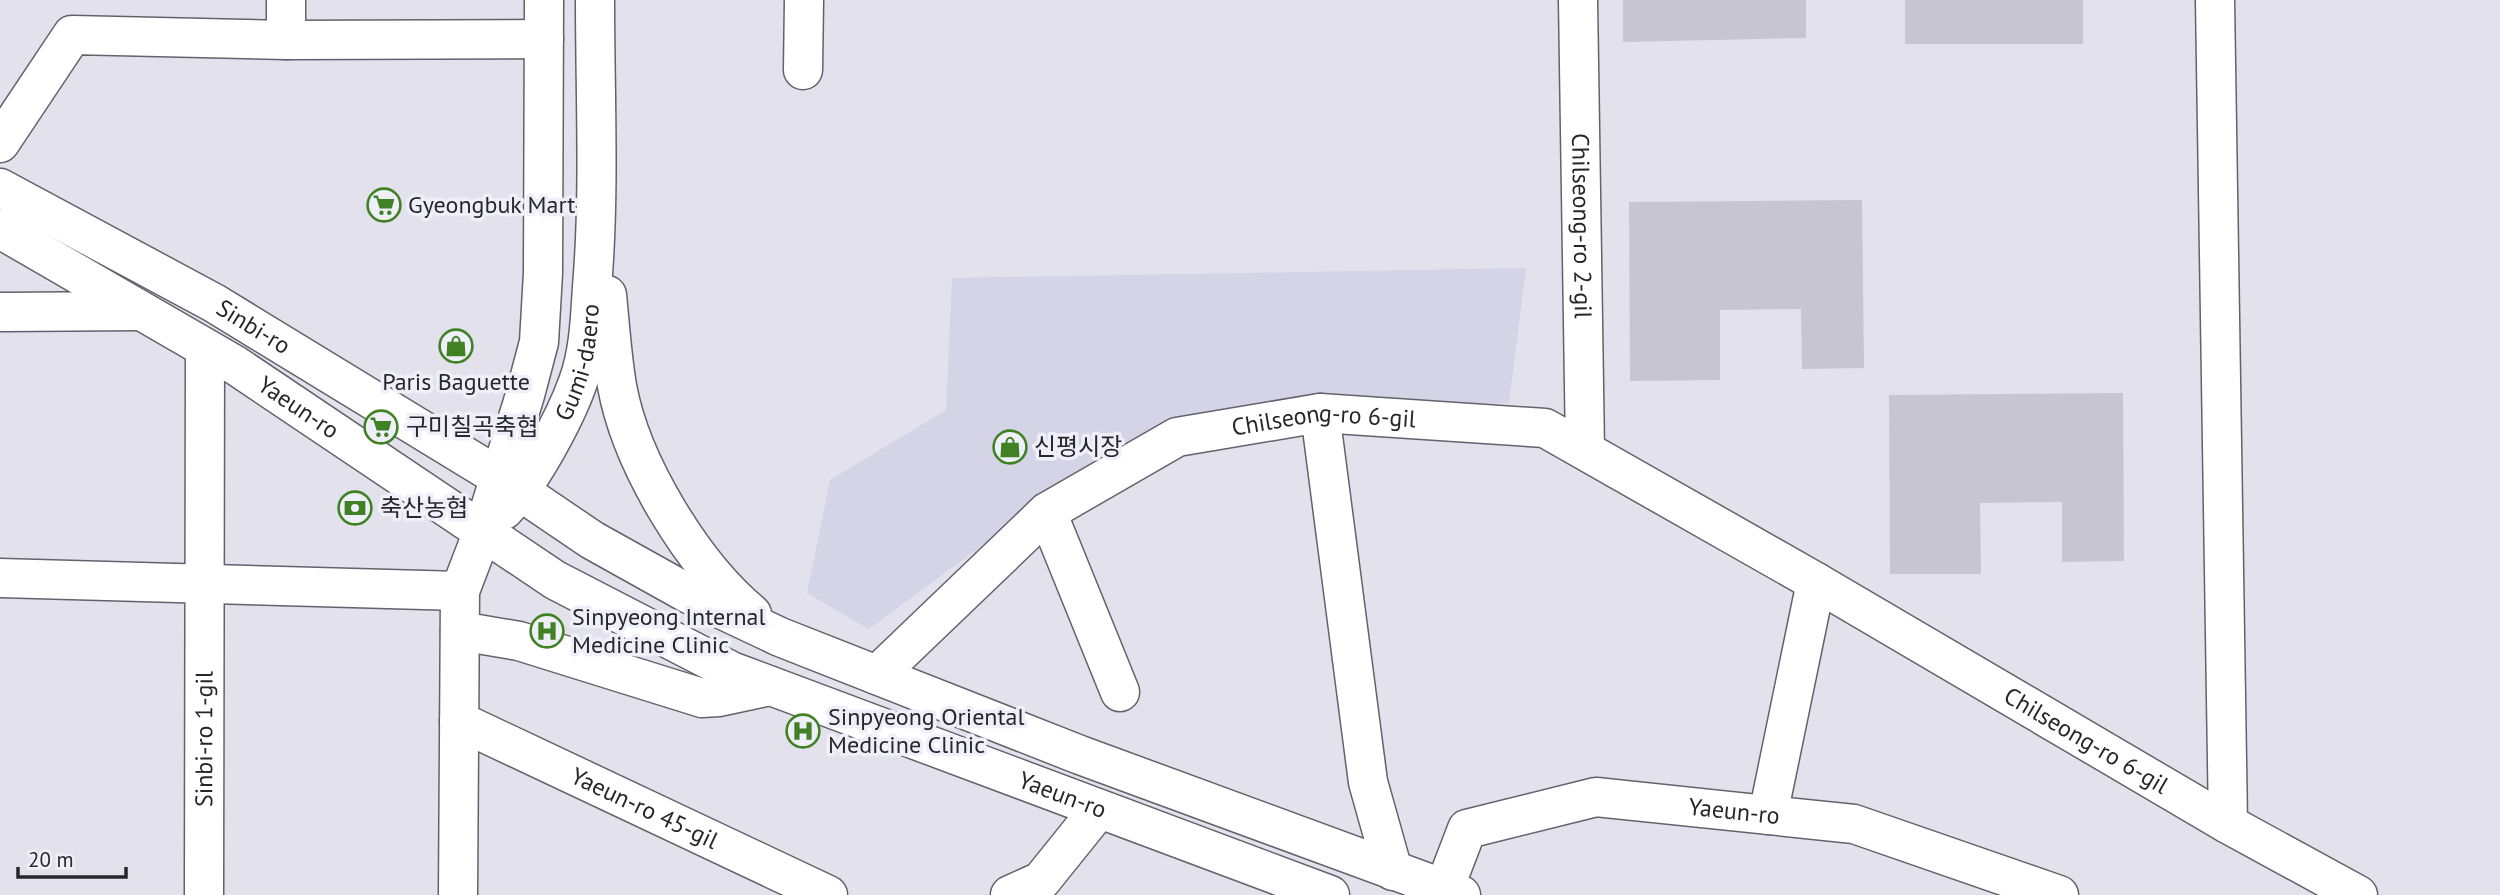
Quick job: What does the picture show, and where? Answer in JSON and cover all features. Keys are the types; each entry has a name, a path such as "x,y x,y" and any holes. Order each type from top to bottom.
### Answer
{"street":[{"path":"286,0 286,40"},
{"name":"Gumi-daero","path":"510,485 525,394 538,342 543,273 544,0"},
{"name":"Gumi-daero","path":"483,531 510,485 555,431 578,381 588,335 596,203 595,0"},
{"path":"803,70 804,0"},
{"name":"Chilseong-ro 2-gil","path":"1578,0 1585,450"},
{"path":"2214,0 2228,824"},
{"path":"0,143 72,35 286,40 544,39"},
{"name":"Sinbi-ro","path":"0,188 214,303 510,485"},
{"path":"596,203 617,386 629,431 655,488 685,537 731,596 780,637"},
{"name":"Yaeun-ro","path":"0,229 236,365 555,580 731,671 1316,893"},
{"path":"0,312 142,311"},
{"name":"Sinbi-ro 1-gil","path":"204,895 205,348"},
{"path":"1320,413 1368,782 1393,871"},
{"name":"Chilseong-ro 6-gil","path":"877,675 1046,512 1177,437 1320,413 1545,428 1816,582 2228,824 2358,895"},
{"name":"Yaeun-ro","path":"510,485 592,540 687,593 780,637 1080,755 1452,892 1467,829 1596,797 1854,824 2059,895"},
{"path":"1046,512 1120,692"},
{"path":"458,895 460,591 483,531"},
{"path":"0,578 460,591"},
{"path":"1768,815 1816,582"},
{"path":"460,631 519,641 702,698 771,686"},
{"name":"Yaeun-ro 45-gil","path":"459,721 828,895"},
{"path":"1010,895 1041,881 1098,809"}],"shaded area":[{"name":"신평시장","path":"1526,268 1509,403 1189,414 1022,516 869,629 807,593 830,480 946,410 952,278"}],"building":[{"path":"1623,0 1806,0 1806,38 1623,42"},
{"path":"1905,0 2083,0 2083,44 1905,44"},
{"path":"1862,200 1864,368 1802,369 1801,309 1720,310 1720,380 1630,381 1629,202"},
{"path":"2123,393 2124,561 2062,562 2062,502 1980,503 1981,574 1890,574 1889,395"}],"place":[{"name":"Gyeongbuk Mart","path":"384,205"},
{"name":"Paris Baguette","path":"456,346"},
{"name":"구미칠곡축협","path":"381,427"},
{"name":"신평시장","path":"1010,447"},
{"name":"축산농협","path":"355,508"},
{"name":"Sinpyeong Internal Medicine Clinic","path":"547,631"},
{"name":"Sinpyeong Oriental Medicine Clinic","path":"803,731"}]}
